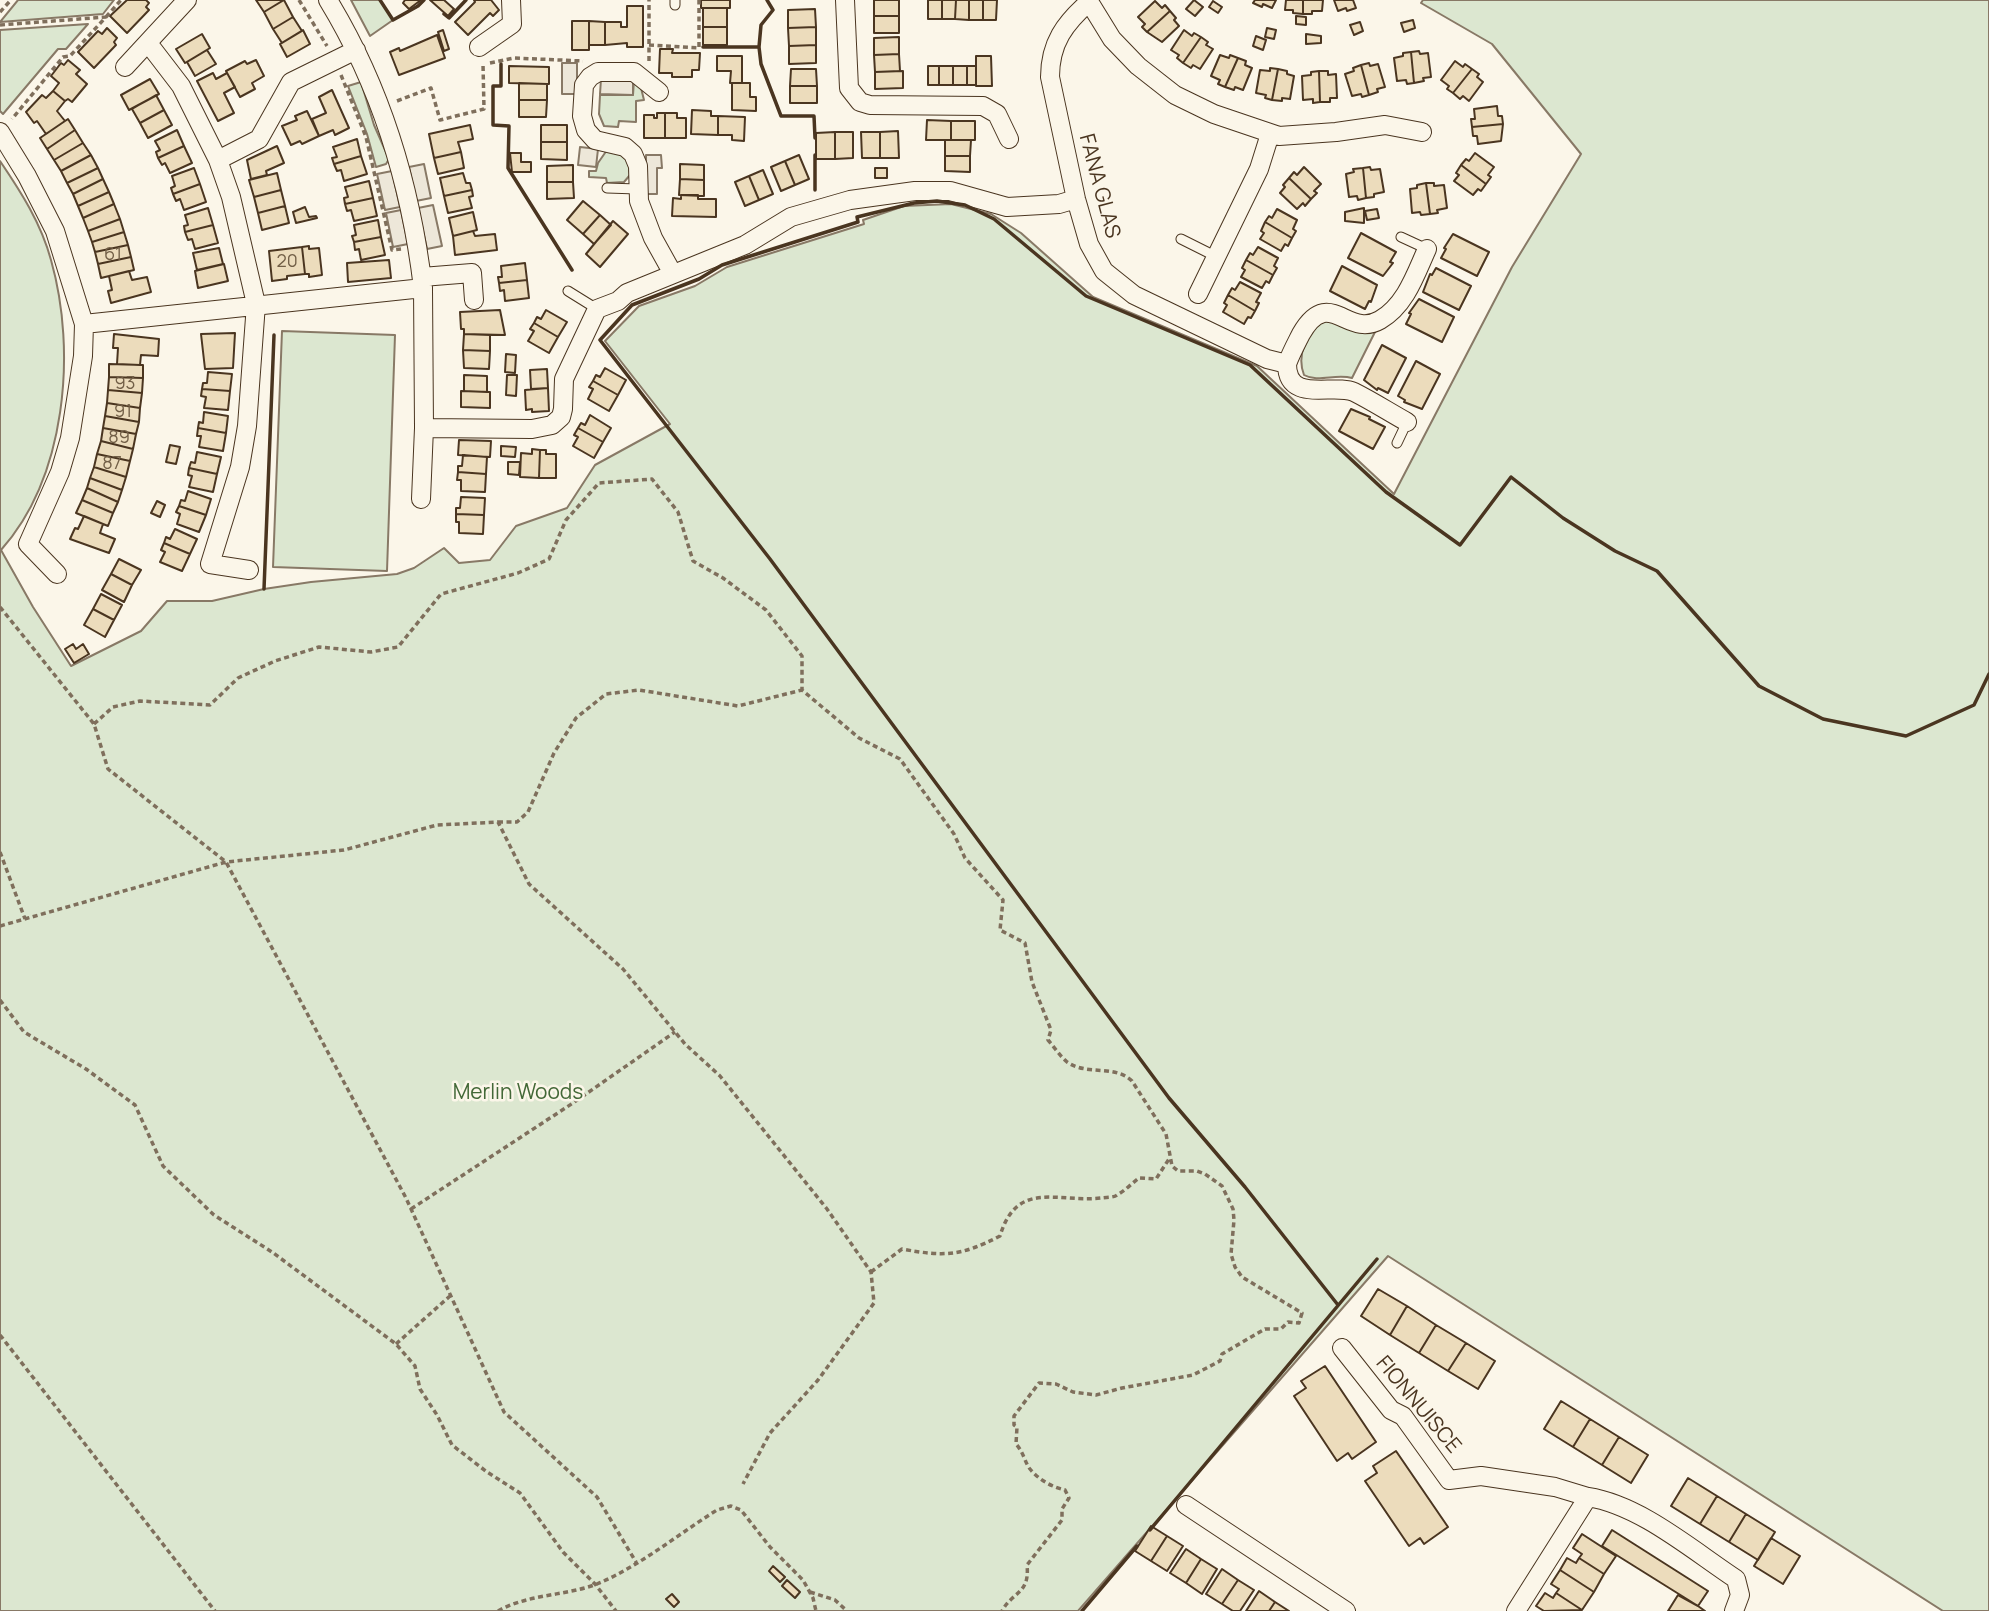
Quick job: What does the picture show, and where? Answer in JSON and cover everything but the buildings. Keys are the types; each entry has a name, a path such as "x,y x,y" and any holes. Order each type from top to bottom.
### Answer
{"street":[{"path":"125,67 187,0"},
{"path":"328,0 356,50 381,107 401,170 423,282 424,428 421,499"},
{"path":"479,47 512,24 511,0"},
{"path":"845,0 849,88 860,102 870,105 983,106 997,114 1009,139"},
{"name":"FANA GLAS","path":"1287,363 1267,359 1125,290 1104,271 1096,259 1076,199 1052,91 1050,71 1058,36 1069,20 1089,1 1120,48 1161,86 1200,108 1270,134 1291,136 1385,125 1422,132"},
{"path":"148,43 181,86 218,160 231,197 256,304 247,426 240,467 210,564 249,570"},
{"path":"218,160 259,139 291,82 356,50"},
{"path":"654,88 629,71 593,74 582,91 582,116 584,127 592,137 600,142 629,149 638,166 639,201 649,230 673,274"},
{"path":"4,128 55,231 84,324 83,356 78,373 70,438 60,472 28,544 57,574"},
{"path":"1198,294 1259,169 1270,134"},
{"path":"424,428 532,429 552,425 561,417 564,379 597,309 745,244 791,217 850,200 915,191 950,191 1007,207 1059,204 1076,199"},
{"path":"1406,422 1353,392 1304,388 1291,377 1287,363 1308,323 1320,313 1331,312 1359,324 1381,319 1404,297 1427,248"},
{"path":"84,324 423,282 472,272 474,300"},
{"name":"FIONNUISCE","path":"1342,1348 1391,1410 1403,1416 1450,1480 1481,1476 1555,1487 1608,1500 1628,1509 1737,1579 1740,1595 1734,1611"},
{"path":"1516,1611 1588,1497"},
{"path":"1186,1505 1346,1611"}],"lane":[{"path":"607,188 637,189"},
{"path":"1401,237 1427,248"},
{"path":"1181,239 1217,257"},
{"path":"568,291 597,309"},
{"path":"1397,443 1406,422"}],"path":[{"path":"0,12 11,0"},
{"path":"4,128 62,57 71,56 121,0"},
{"path":"299,0 335,60 366,137 392,250 408,247"},
{"path":"649,0 649,45 654,88"},
{"path":"649,45 699,48 699,0"},
{"path":"0,25 106,17"},
{"path":"381,107 431,88 440,120 484,109 481,65 514,58 581,60 593,74"},
{"path":"94,724 113,707 140,701 210,705 238,678 275,661 319,648 371,652 398,647 441,594 517,573 549,559 566,520 599,483 652,479 678,512 693,561 723,578 766,610 802,656 802,690 859,738 900,759 954,834 965,858 1003,900 1000,930 1025,943 1032,982 1051,1030 1048,1040 1068,1063 1125,1074 1166,1135 1171,1166 1178,1171 1205,1174 1222,1186 1233,1209 1231,1254 1242,1277 1302,1313 1299,1323 1288,1322 1280,1329 1265,1329 1222,1354 1220,1361 1193,1375 1096,1395 1073,1392 1056,1384 1039,1383 1014,1416 1014,1425 1017,1427 1016,1444 1025,1454 1028,1468 1053,1488 1065,1490 1069,1499 1062,1509 1062,1520 1027,1565 1025,1587 1007,1602 1002,1611"},
{"path":"0,607 94,724 108,769 226,862 411,1209 504,1412 597,1497 636,1562"},
{"path":"0,926 226,862 344,850 437,825 517,822 528,812 554,753 576,718 606,694 639,690 738,706 802,690"},
{"path":"498,822 529,884 623,970 685,1044 719,1076 827,1209 872,1272 874,1303 818,1380 770,1433 743,1484"},
{"path":"0,852 25,919"},
{"path":"0,1000 24,1032 86,1069 135,1105 163,1166 214,1215 272,1252 396,1343 415,1366 419,1389 437,1415 452,1446 520,1493 564,1552 616,1611"},
{"path":"411,1209 573,1103 675,1032"},
{"path":"872,1272 902,1249 936,1255 973,1250 1000,1236 1006,1217 1028,1200 1053,1195 1085,1200 1116,1196 1139,1178 1156,1179 1170,1157"},
{"path":"396,1343 450,1296"},
{"path":"0,1335 215,1611"},
{"path":"498,1611 511,1604 595,1584 636,1562 717,1510 731,1506 741,1510 770,1548 803,1580 816,1611"},
{"path":"810,1592 835,1600 847,1611"}],"green space":[{"path":"18,0 114,0 103,14 0,22"},
{"path":"351,0 380,0 393,20 370,36"},
{"name":"Merlin Woods","path":"1423,0 1989,0 1989,1611 1943,1611 1388,1256 1078,1611 0,1611 0,161 23,196 47,246 59,296 64,373 52,450 40,487 23,520 1,550 71,666 141,631 167,601 212,601 311,582 397,574 414,568 444,548 459,563 490,560 516,526 567,508 595,465 670,424 605,341 639,306 695,286 727,267 864,224 863,220 904,206 951,204 991,214 1021,233 1093,297 1257,366 1394,494 1512,267 1581,154 1492,44 1421,3"},
{"path":"88,24 66,49 58,49 3,114 0,111 0,30"},
{"path":"634,80 641,88 644,100 636,101 636,122 619,121 618,127 604,126 599,114 600,95 633,95"},
{"path":"361,82 374,125 389,159 386,164 376,167 367,134 348,86"},
{"path":"607,150 616,150 628,159 630,175 624,182 607,183 606,178 589,177 589,171 596,171"},
{"path":"1324,320 1376,330 1352,378 1315,378 1304,375 1302,352 1308,338"},
{"path":"282,331 395,335 387,571 273,567"}],"shaded area":[{"path":"562,63 577,63 577,94 562,94"},
{"path":"601,79 633,80 633,95 600,94"},
{"path":"580,147 598,149 596,167 578,165"},
{"path":"646,155 661,155 662,168 657,168 657,194 646,194"},
{"path":"424,164 431,198 416,201 409,167"},
{"path":"392,171 400,207 385,210 377,174"},
{"path":"433,205 442,246 427,249 418,208"},
{"path":"401,210 408,244 393,247 386,213"}],"wall":[{"path":"380,0 393,20 424,0"},
{"path":"444,14 449,18 466,0"},
{"path":"759,47 761,25 773,10 767,0"},
{"path":"703,47 759,47 761,64 781,116 814,116 815,138"},
{"path":"501,64 501,86 493,86 493,125 509,126 508,168 572,270"},
{"path":"815,155 815,190"},
{"path":"1338,1305 1245,1187 1169,1098 770,559 600,340 632,305 699,279 722,265 858,222 857,217 914,203 937,201 965,205 994,219 1086,296 1250,365 1386,492 1460,545 1511,477 1563,518 1615,551 1657,571 1759,686 1823,719 1906,736 1974,705 1989,674"},
{"path":"264,589 274,335"},
{"path":"1150,1530 1377,1259"},
{"path":"1082,1611 1137,1546"}]}
